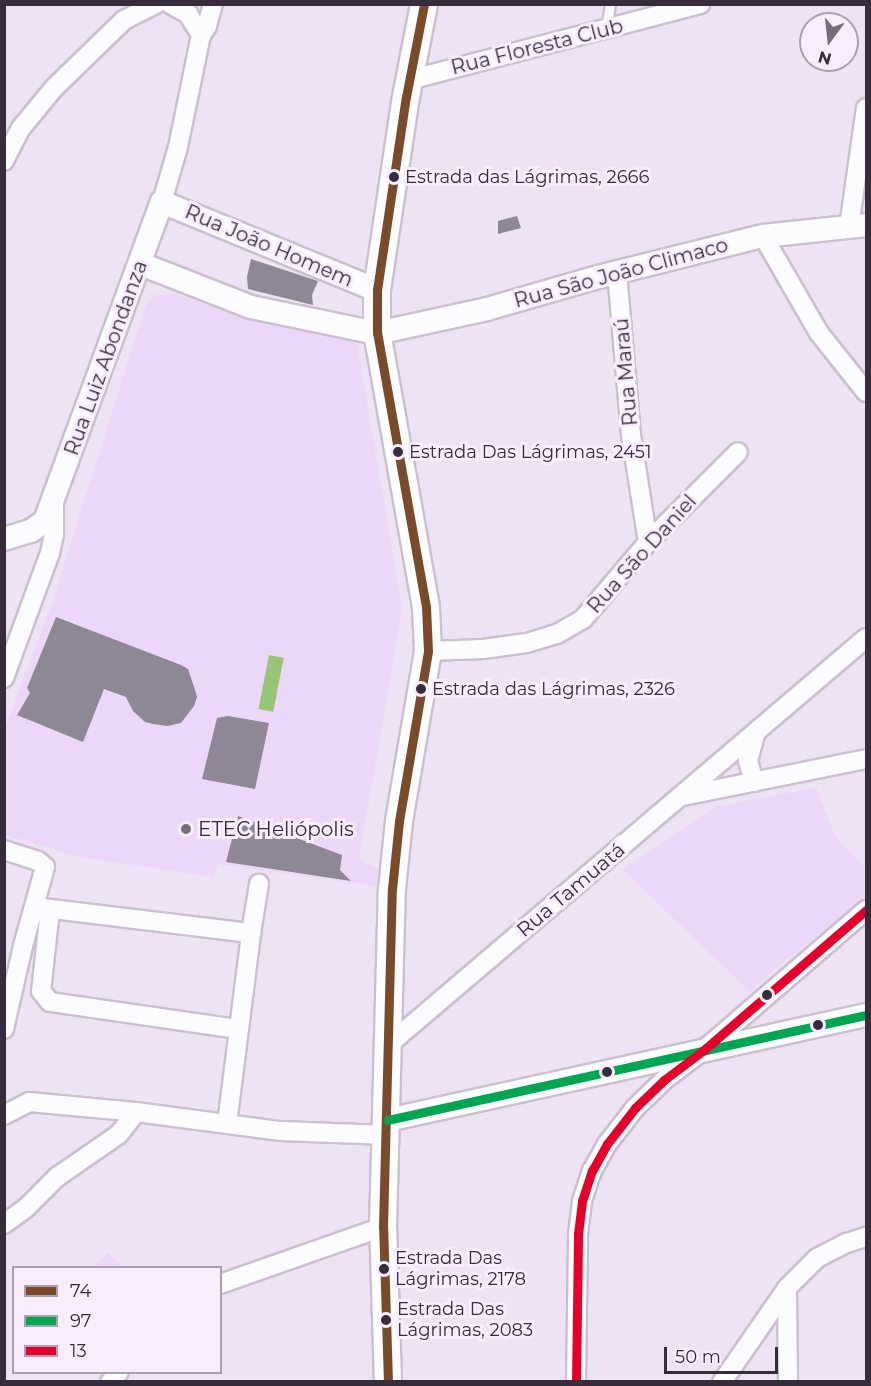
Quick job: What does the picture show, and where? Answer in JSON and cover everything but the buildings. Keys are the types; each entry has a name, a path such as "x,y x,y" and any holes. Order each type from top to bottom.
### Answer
{"main road":[{"path":"388,1382 383,1227 392,889 399,821 428,651 426,607 377,333 377,290 409,80 424,4"}],"street":[{"path":"4,161 21,128 54,88 124,20 156,4"},
{"path":"170,4 188,14 201,35"},
{"name":"Rua Luiz Abondanza","path":"4,678 50,553 54,534 54,500 162,202 178,147 201,35 207,26 213,4"},
{"name":"Rua Floresta Club","path":"409,80 606,31 700,4"},
{"path":"858,226 867,108"},
{"name":"Rua João Homem","path":"162,202 377,290"},
{"name":"Rua São João Climaco","path":"377,333 487,309 617,272 764,236 858,226"},
{"path":"764,236 819,333 867,392"},
{"path":"141,264 251,307 377,333"},
{"name":"Rua Maraú","path":"617,272 631,435 648,542"},
{"name":"Rua São Daniel","path":"428,651 483,649 527,643 557,634 583,619 648,542 738,452"},
{"path":"4,539 31,531 45,521 54,500"},
{"name":"Rua Tamuatá","path":"387,1046 867,638"},
{"path":"754,782 747,761 755,733"},
{"path":"681,796 867,759"},
{"path":"4,850 45,866 41,991 50,1002 238,1029"},
{"path":"227,1124 250,933 259,884"},
{"path":"42,909 250,933"},
{"path":"4,1029 20,955 42,909"},
{"path":"576,1382 578,1234 582,1201 592,1171 607,1144 635,1108 664,1080 705,1049 867,910"},
{"path":"4,1115 29,1102 336,1135 387,1127 705,1049 867,1015"},
{"path":"4,1224 26,1208 57,1177 118,1134 136,1112"},
{"path":"222,1283 383,1227"},
{"path":"722,1382 787,1288 817,1258 847,1243 867,1237"},
{"path":"787,1288 788,1382"}],"lane":[{"path":"606,31 610,4"}],"shaded area":[{"path":"173,294 262,321 357,342 402,610 359,859 378,869 376,886 218,864 214,877 80,857 5,835 4,731 53,600 146,304 155,295"},
{"path":"269,655 284,658 273,712 259,709"},
{"path":"816,787 835,836 866,868 866,896 749,991 623,870 715,807"},
{"path":"108,1252 121,1266 94,1266"}],"transit line":[{"name":"74","path":"388,1382 383,1227 392,889 399,821 428,651 426,607 377,333 377,290 406,97 424,4"},
{"name":"13","path":"576,1382 578,1234 582,1201 592,1171 607,1144 635,1108 664,1080 705,1049 866,910"},
{"name":"97","path":"388,1120 866,1015"}],"place":[{"name":"Estrada das Lágrimas, 2666","path":"394,177"},
{"name":"Estrada Das Lágrimas, 2451","path":"398,452"},
{"name":"Estrada das Lágrimas, 2326","path":"421,689"},
{"name":"ETEC Heliópolis","path":"186,829"},
{"name":"Estrada Das Lágrimas, 2178","path":"384,1269"},
{"name":"Estrada Das Lágrimas, 2083","path":"386,1320"}]}
